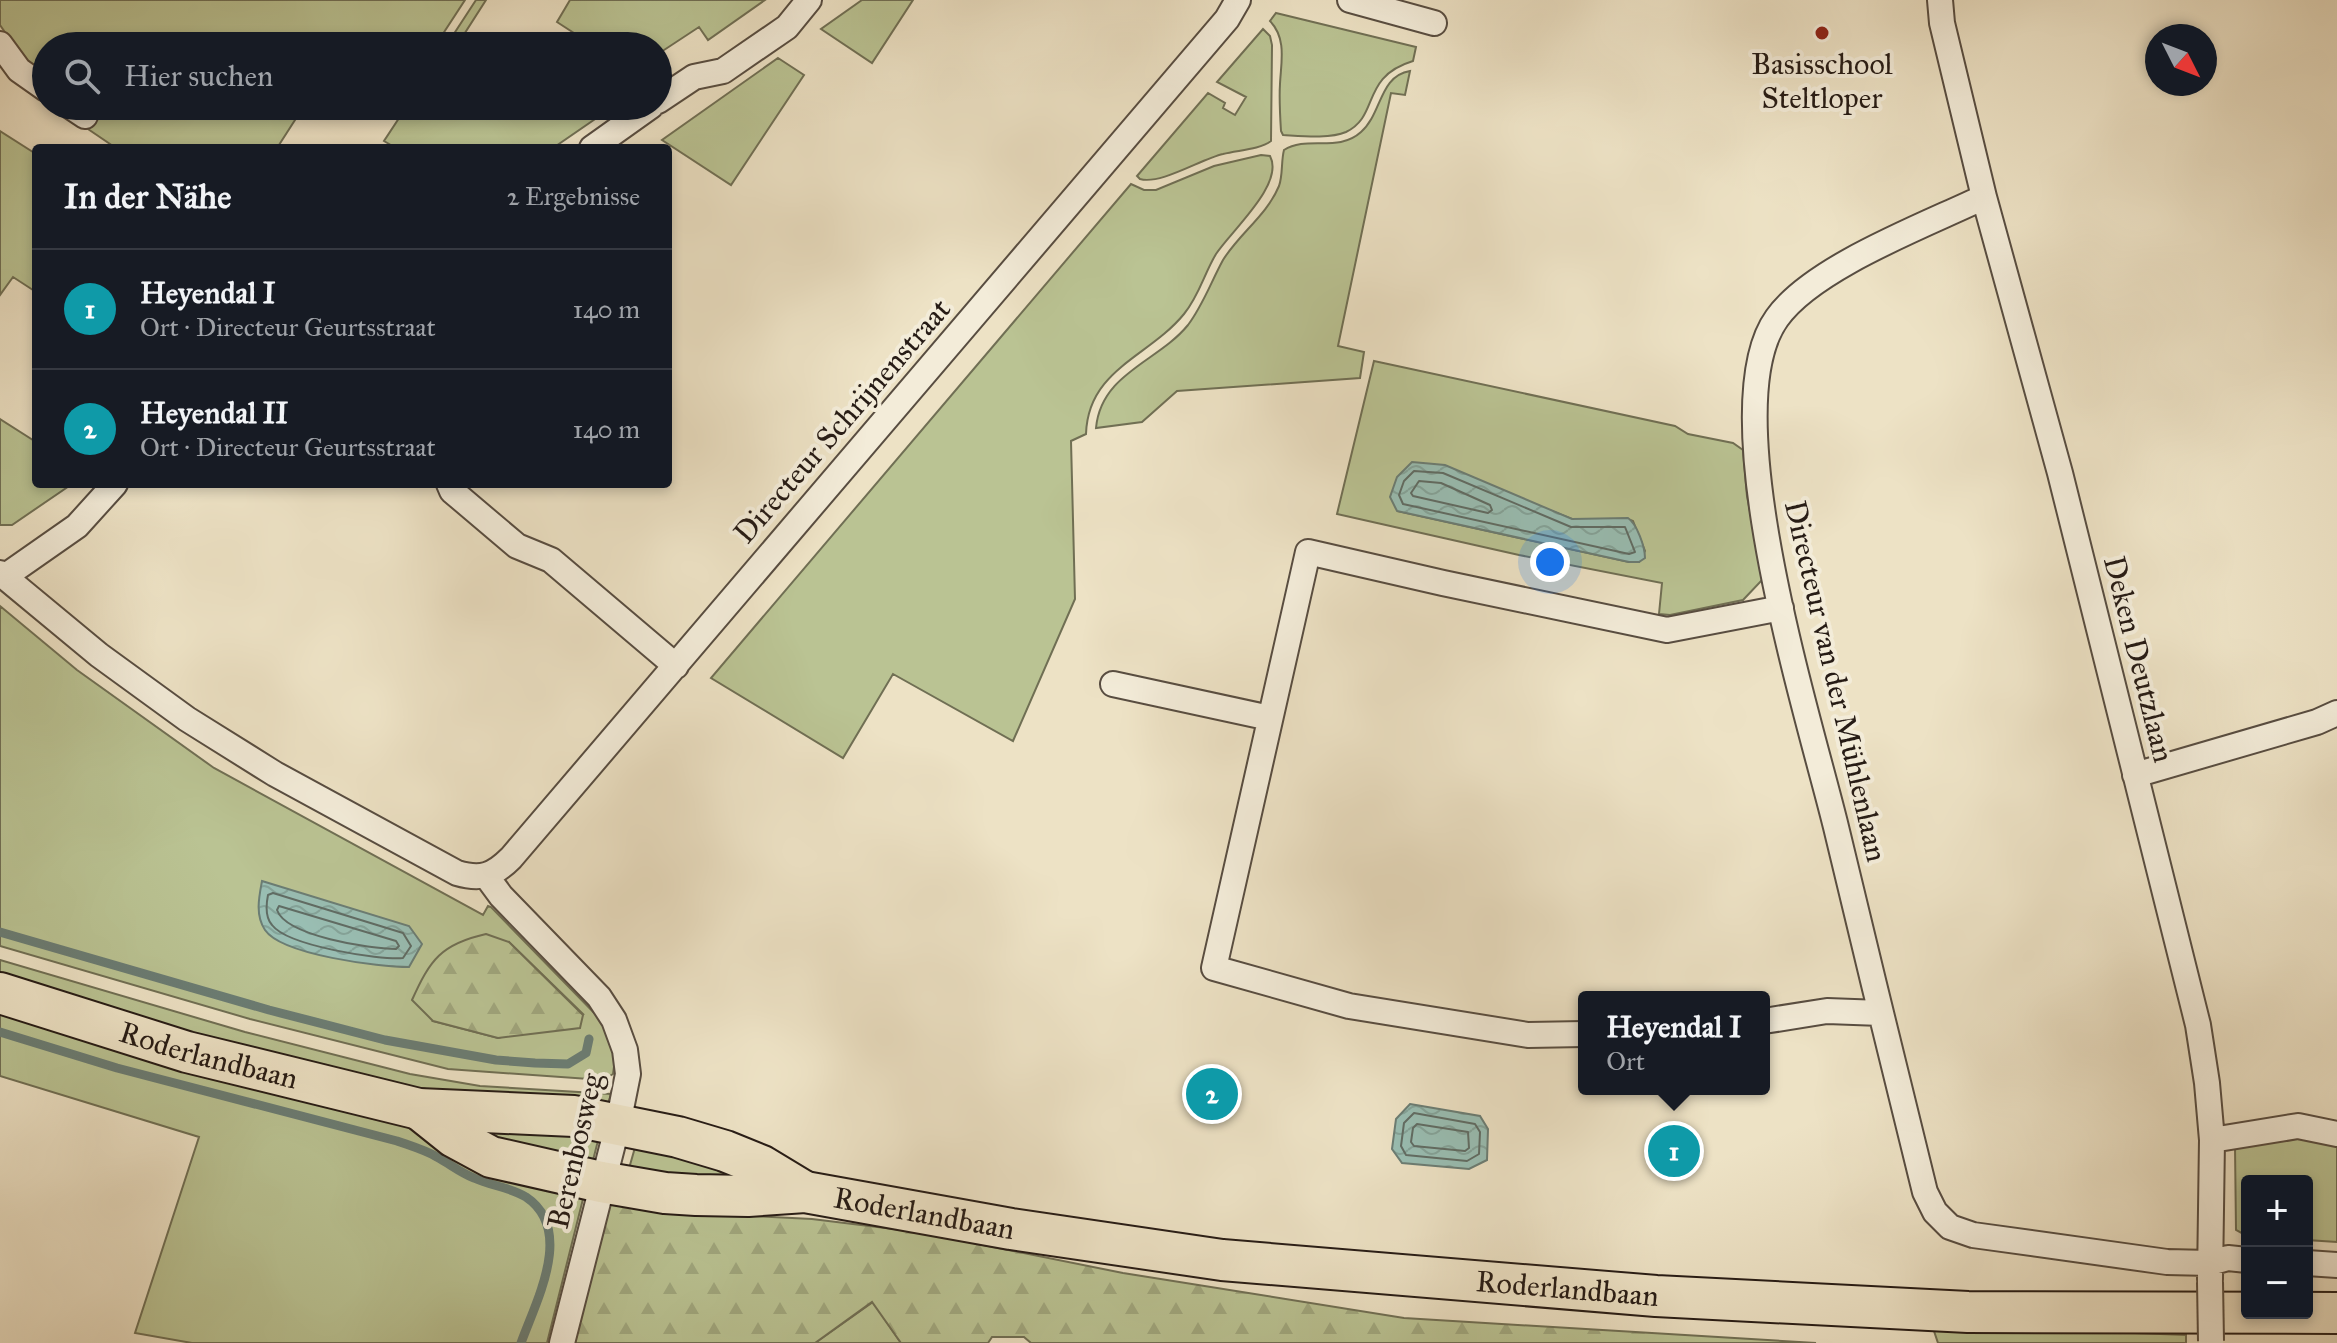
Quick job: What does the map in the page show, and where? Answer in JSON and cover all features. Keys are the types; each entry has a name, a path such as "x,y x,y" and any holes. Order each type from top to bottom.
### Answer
{"main road":[{"name":"Roderlandbaan","path":"0,993 187,1052 419,1109 574,1116 618,1124 725,1151 762,1166 805,1192"},
{"name":"Roderlandbaan","path":"419,1109 454,1137 491,1157 601,1182 696,1195 748,1196 805,1192 1011,1229 1222,1260 1640,1295 1968,1312 2337,1313"}],"street":[{"path":"672,92 694,77 723,71 787,27 809,0"},
{"name":"Directeur Schrijnenstraat","path":"487,877 511,858 676,666 1227,19 1238,0"},
{"path":"1350,0 1434,23"},
{"path":"1940,0 1942,23 1984,197"},
{"path":"0,44 19,70 32,79"},
{"path":"598,144 631,120"},
{"name":"Directeur van der Mühlenlaan","path":"1984,197 1848,262 1801,291 1776,319 1766,340 1761,362 1754,418 1759,487 1781,608 1925,1192 1935,1212 1950,1227 1973,1235 2167,1262 2210,1272 2228,1258 2241,1259"},
{"name":"Deken Deutzlaan","path":"1984,197 2060,473 2198,1025 2212,1140 2211,1342"},
{"path":"111,488 77,526 2,575 99,655 187,719 250,758 457,873 473,878 487,877"},
{"path":"451,488 517,546 551,560 676,666"},
{"path":"1578,1034 1528,1035 1349,1006 1214,968 1308,552 1667,630 1781,608"},
{"path":"1113,684 1270,718"},
{"path":"2135,775 2317,722 2337,713"},
{"name":"Berenbosweg","path":"487,877 501,896 599,997 621,1036 628,1074 562,1343"},
{"path":"1770,1020 1827,1011 1881,1013"},
{"path":"2212,1140 2298,1126 2337,1134"},
{"path":"2313,1263 2337,1265"}],"green space":[{"path":"0,0 465,0 444,32 32,32 32,67 0,25"},
{"path":"476,0 486,0 466,32 455,32"},
{"path":"570,0 765,0 708,40 699,27 672,45 672,32 572,32 557,22"},
{"path":"862,0 913,0 872,63 821,29"},
{"path":"1276,13 1416,47 1413,61 1385,77 1377,86 1363,116 1346,132 1324,136 1283,135 1281,43 1270,21"},
{"path":"1263,29 1270,36 1272,45 1271,141 1214,157 1159,178 1140,179 1137,176 1208,93 1225,103 1223,108 1235,115 1246,97 1217,82"},
{"path":"778,58 804,75 731,185 662,140"},
{"path":"1410,71 1405,95 1391,93 1338,346 1364,352 1360,378 1177,391 1142,422 1096,428 1100,409 1119,381 1176,338 1188,325 1223,260 1274,196 1280,182 1284,150 1302,144 1342,142 1352,138 1368,124 1392,80"},
{"path":"89,120 295,120 280,144 110,144 85,127"},
{"path":"398,120 594,120 559,144 389,144 384,141"},
{"path":"0,131 32,151 32,289 13,277 0,295"},
{"path":"1261,155 1270,156 1273,167 1270,180 1254,207 1216,254 1189,307 1170,329 1109,379 1097,394 1089,412 1086,434 1071,441 1075,599 1013,741 893,674 843,758 711,678 1131,184 1144,190 1156,190 1214,166"},
{"path":"1374,361 1675,426 1688,434 1733,443 1743,450 1747,496 1763,579 1743,600 1670,615 1659,614 1662,583 1337,514","holes":["1511,495 1572,519 1633,521 1645,551 1639,562 1629,562 1397,511"]},
{"path":"0,419 32,439 32,488 66,488 12,525 0,525"},
{"path":"0,606 77,670 214,768 483,915 488,906 491,907 603,1022 615,1060 613,1074 603,1080 448,1069 250,1019 0,946","holes":["509,942 583,1014 498,1038 433,1021"]},
{"path":"486,934 509,942 583,1015 580,1028 498,1038 433,1021 412,1000 431,964 439,956 458,943"},
{"path":"0,960 245,1032 410,1074 480,1086 611,1094 605,1114 490,1105 346,1076 0,978"},
{"path":"0,1010 412,1124 586,1187 547,1343 192,1343 135,1333 199,1137 0,1076"},
{"path":"447,1116 601,1129 590,1172 546,1162"},
{"path":"2278,1135 2337,1142 2337,1242 2313,1240 2313,1175 2241,1175 2241,1233 2236,1230 2235,1147"},
{"path":"638,1137 770,1178 626,1179"},
{"path":"606,1198 691,1213 812,1219 918,1232 1123,1273 1404,1318 1816,1343 1031,1343 1024,1337 992,1337 988,1343 901,1343 872,1302 815,1343 575,1343"},
{"path":"873,1302 901,1343 815,1343"},
{"path":"1932,1325 2186,1335 2186,1343 1938,1343"}],"water":[{"path":"1412,462 1445,465 1572,519 1628,518 1640,536 1645,558 1639,562 1629,562 1397,511 1390,497 1397,477"},
{"path":"262,881 409,926 422,944 409,967 332,958 290,946 275,939 262,924 259,906"},
{"path":"1410,1104 1480,1116 1488,1129 1487,1160 1469,1169 1402,1163 1392,1149 1396,1119"}],"waterway":[{"path":"0,932 269,1010 385,1040 496,1060 568,1064 586,1053 589,1039"},
{"path":"0,1032 117,1068 397,1141 418,1148 469,1176 526,1197 540,1211 548,1228 550,1247 542,1287 521,1343"}],"place":[{"name":"Basisschool Steltloper","path":"1822,33"},
{"name":"Heyendal II","path":"1212,1094"},
{"name":"Heyendal I","path":"1674,1151"}]}
